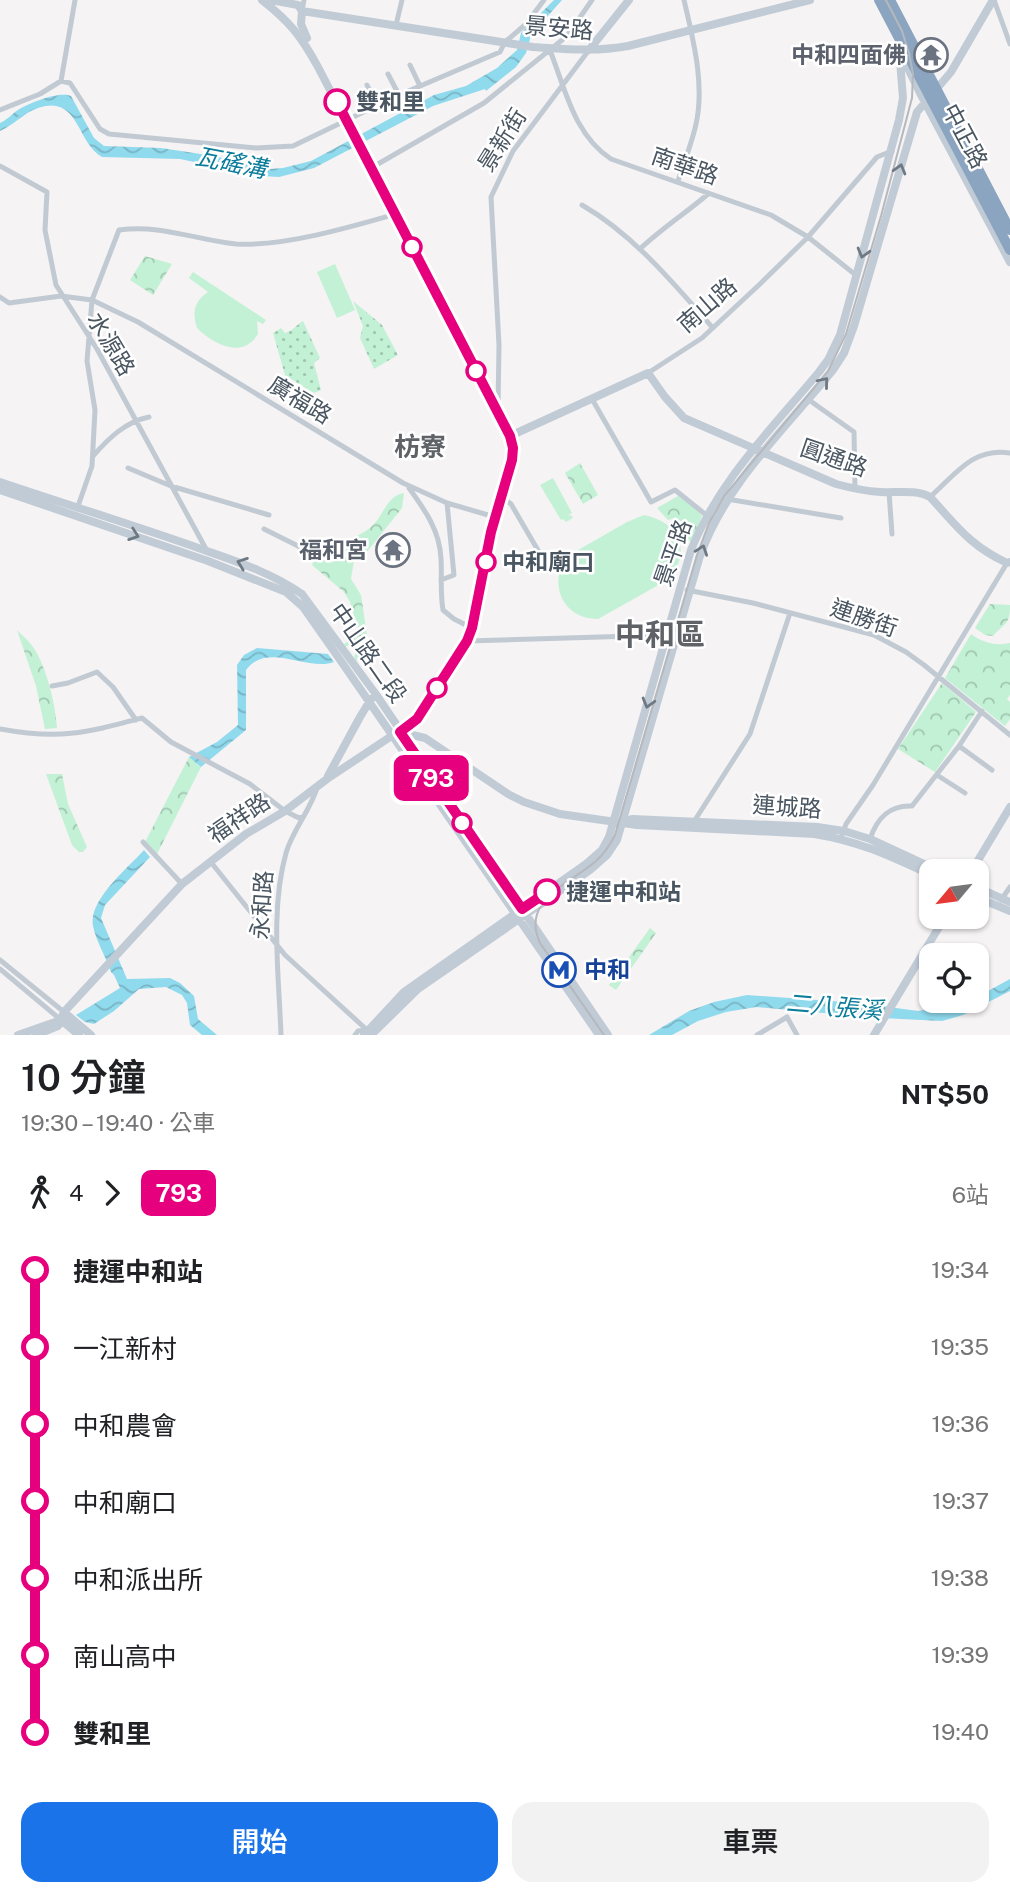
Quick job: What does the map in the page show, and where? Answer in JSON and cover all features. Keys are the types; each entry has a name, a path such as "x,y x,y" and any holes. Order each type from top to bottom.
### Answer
{"highway":[{"path":"879,0 1010,250"},
{"path":"892,0 1010,230"}],"main road":[{"path":"262,0 288,21 306,45 510,436"},
{"name":"景安路","path":"271,0 298,5 302,11 533,47 601,51 810,0"},
{"name":"景新街","path":"589,50 629,0"},
{"path":"874,0 925,102"},
{"path":"892,0 925,62 934,89"},
{"path":"902,106 920,93 934,89 951,72 993,0"},
{"path":"302,11 298,23 306,45"},
{"path":"302,11 304,32 318,67"},
{"name":"景平路","path":"671,638 729,479 828,360 844,327 902,106 899,48"},
{"name":"中正路","path":"906,65 934,89 1010,221"},
{"name":"景平路","path":"369,1034 404,992 600,862 617,840 619,822 671,638 691,550 764,452 834,370 850,340 912,126 917,112 934,89"},
{"name":"中正路","path":"934,89 1010,240"},
{"name":"中正路","path":"925,102 1010,262"},
{"name":"圓通路","path":"648,373 684,418 754,449 836,484 855,489 923,493 930,497"},
{"name":"南山路","path":"510,436 648,373"},
{"name":"福祥路","path":"68,1018 109,962 182,884 272,816 285,811 318,785 417,719 467,641 472,628 495,517 512,460 510,436"},
{"name":"中山路二段","path":"0,482 286,592 303,607 370,702 396,733 521,915 599,1035"},
{"name":"中山路二段","path":"0,490 149,530 252,567 289,584 302,594 374,693 396,733"},
{"path":"930,497 973,544 1009,563"},
{"path":"327,779 374,693"},
{"name":"連城路","path":"396,733 425,738 508,794 560,814 637,825 842,834 919,870"},
{"path":"979,859 1010,807"},
{"name":"連城路","path":"619,822 632,819 695,820 817,827 870,839 919,862"},
{"path":"1003,902 1010,911"},
{"name":"中山路二段","path":"521,915 608,1035"},
{"path":"874,1035 937,929"},
{"path":"18,1035 68,1018"},
{"path":"36,1035 58,1026 68,1018"},
{"path":"68,1018 79,1035"},
{"path":"68,1018 91,1035"}],"street":[{"path":"61,81 75,0"},
{"path":"302,11 304,0"},
{"path":"396,25 402,0"},
{"path":"0,110 40,94 61,81 70,83 100,129 109,134 256,148 293,146 399,95 500,52 505,42 526,24 544,0"},
{"path":"371,168 476,108 567,36 592,0"},
{"path":"678,181 695,131 698,105 698,78 684,0"},
{"path":"993,0 1010,44"},
{"name":"南華路","path":"550,48 564,92 578,121 601,153 611,159 771,215 808,237 857,276"},
{"name":"景新街","path":"498,413 499,345 491,197 513,151 589,50"},
{"path":"410,65 420,86"},
{"path":"388,74 399,95"},
{"path":"367,85 377,106"},
{"name":"南山路","path":"648,373 674,358 713,328 808,237 874,161 891,151"},
{"path":"874,161 880,159 888,163"},
{"name":"水源路","path":"0,166 47,192 45,230 55,285 97,349 207,551"},
{"path":"640,249 661,229 684,215 708,194"},
{"path":"582,205 640,249 713,328"},
{"path":"77,512 93,456 95,410 87,361 92,300 119,230 158,229 213,240 254,244 341,229 396,214"},
{"name":"廣福路","path":"0,297 9,303 61,296 92,300 144,326 407,485 447,503 495,517"},
{"path":"592,400 651,502 675,490 713,520"},
{"path":"809,400 855,432 855,489"},
{"path":"93,456 109,438 134,420 149,417"},
{"path":"930,497 978,454 1010,453"},
{"path":"128,468 194,494 269,515"},
{"path":"407,485 436,531 441,559 443,610 454,620 472,628"},
{"path":"889,492 892,534"},
{"path":"502,497 511,504 539,552"},
{"path":"727,499 841,518"},
{"path":"441,580 454,575 447,503"},
{"path":"264,529 306,550"},
{"path":"842,834 1009,563"},
{"name":"連勝街","path":"681,588 790,612 873,635 906,652 1010,735"},
{"path":"695,820 750,734 790,612"},
{"path":"467,641 570,637 671,638"},
{"path":"52,686 97,672 113,687 136,720"},
{"path":"870,839 884,813 903,806 912,806 959,746 982,711"},
{"path":"0,729 33,735 61,736 90,732 142,718 172,742 250,784 285,811 299,818 304,816"},
{"path":"959,746 992,770"},
{"path":"937,775 965,793"},
{"name":"永和路","path":"281,1035 278,947 282,870 292,838 315,797 318,785"},
{"path":"144,842 182,884"},
{"path":"210,861 278,947 369,1034"},
{"path":"1003,902 1010,887"},
{"path":"0,960 68,1018"},
{"path":"0,969 68,1018"},
{"path":"757,1035 787,1017 797,1035"},
{"name":"景平路","path":"355,1035 358,1031 369,1034"}],"green space":[{"path":"145,256 172,264 153,295 130,280"},
{"path":"335,264 355,310 337,318 317,272"},
{"path":"193,272 266,320 263,324 257,321 258,334 251,342 236,348 228,347 219,344 197,328 195,307 208,292 189,278"},
{"path":"353,301 382,325 398,355 374,369 360,338 363,326"},
{"path":"303,321 320,358 314,363 321,390 314,393 285,375 273,333 281,328 285,333 288,332"},
{"path":"580,463 598,495 583,504 565,473"},
{"path":"553,478 572,513 567,516 571,515 573,518 566,522 561,520 540,485"},
{"path":"404,493 402,508 366,553 354,560 351,579 361,595 368,642 372,644 357,661 354,658 356,651 350,645 343,645 355,636 358,629 350,602 344,592 312,565 320,546 359,535 375,523 393,498"},
{"path":"678,496 695,506 702,516 691,543 675,518 668,520 657,508"},
{"path":"644,515 666,524 678,538 680,556 671,578 598,619 576,613 568,607 562,598 558,578 566,557"},
{"path":"990,604 1010,605 1008,621 993,636 985,635 975,628"},
{"path":"17,630 31,645 42,664 55,709 57,728 45,729 36,686"},
{"path":"971,634 990,643 1010,643 1010,695 1007,699 1010,702 1010,719 1005,726 945,678"},
{"path":"942,683 976,712 935,772 898,749"},
{"path":"189,757 201,767 157,854 145,842"},
{"path":"46,774 62,774 68,804 87,847 83,852 79,852 72,845"},
{"path":"650,928 656,933 616,990 609,985"}],"water":[{"path":"554,0 562,0 531,35 526,53 516,67 486,91 485,89 433,106 314,168 279,177 261,176 180,159 102,157 93,150 69,113 51,105 33,110 0,131 0,123 18,110 44,98 65,95 71,96 94,138 104,146 161,148 214,156 269,169 283,168 311,161 434,95 466,86 497,68 517,50 521,33"},
{"path":"257,648 328,654 334,662 312,663 276,657 255,662 246,670 246,730 201,767 189,757 217,742 238,725 237,665 244,655"},
{"path":"144,850 150,857 105,905 101,918 127,979 170,978 180,983 194,996 198,1019 217,1035 202,1035 190,1025 187,1003 182,995 166,987 139,989 94,1024 85,1022 76,1015 120,988 96,937 93,916 103,895"},
{"path":"1010,979 1010,991 989,1002 989,990"},
{"name":"二八張溪","path":"747,995 859,1003 918,1011 967,1013 942,1021 756,1007 726,1012 698,1021 672,1035 649,1035 689,1011"}],"waterway":[{"name":"瓦磘溝","path":"14,120 24,114"}],"railway":[{"path":"604,1035 540,943 536,928 537,915 542,904 551,895 599,858 615,835 697,555 709,523 725,495 828,371 846,334 912,98 913,74 909,53 902,31 886,0"}],"bus line":[{"name":"793","path":"337,102 510,436 513,448 467,641 417,719 400,732 522,909 547,892"}],"place":[{"name":"中和四面佛","path":"931,55"},
{"name":"雙和里","path":"337,102"},
{"name":"福和宮","path":"393,550"},
{"name":"中和廟口","path":"486,562"},
{"name":"捷運中和站","path":"547,892"},
{"name":"中和","path":"559,970"}],"district":[{"name":"枋寮","path":"420,447"},
{"name":"中和區","path":"660,635"}]}
